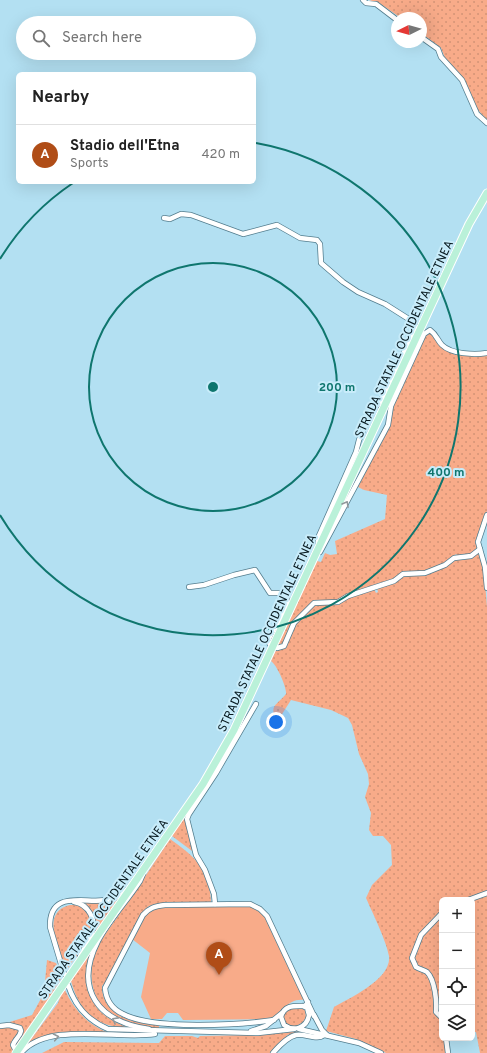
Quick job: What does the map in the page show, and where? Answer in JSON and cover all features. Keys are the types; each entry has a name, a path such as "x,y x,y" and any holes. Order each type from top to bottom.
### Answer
{"main road":[{"name":"STRADA STATALE OCCIDENTALE ETNEA","path":"16,1051 165,840 203,784 234,730 476,209 487,193"}],"street":[{"path":"363,0 366,3 376,4 391,15"},
{"path":"427,41 438,49 441,57 462,80 477,114 487,123"},
{"path":"164,218 170,219 181,214 191,215 243,234 277,225 300,238 317,240 320,244 321,263 336,277 358,292 385,304 414,321 416,325 380,402 371,412 364,437 318,538 318,550"},
{"path":"313,561 325,544 390,420 396,394 424,334 430,330 436,334 439,341 446,349 450,351 463,353 487,353"},
{"path":"372,441 378,444"},
{"path":"487,515 478,540 485,567 487,588"},
{"path":"277,648 284,646 294,623 314,603 338,602 348,596 394,581 403,574 426,573 447,564 454,558 471,556 480,549"},
{"path":"188,587 204,585 255,570 270,593 283,593 287,596 286,608 271,632 268,641 271,646"},
{"path":"215,904 214,894 205,870 196,855 187,819 256,704"},
{"path":"64,974 50,927 51,915 61,904 70,900 103,902 118,898 123,894 158,843 165,840"},
{"path":"146,867 140,881 99,939 90,963 89,981 92,996 98,1006 115,1020 130,1026 166,1032"},
{"path":"475,897 487,893"},
{"path":"45,1011 55,992 85,947 93,928 91,916 84,906 74,902 61,904"},
{"path":"274,1020 242,1024 176,1024 139,1020 117,1010 111,1005 105,988 146,911 155,906 250,904 264,912 309,1009 326,1035"},
{"path":"439,916 421,934 412,958 416,966 430,976 437,1000 436,1012 439,1015"},
{"path":"68,985 76,1003 89,1019 102,1027 114,1030 258,1033 296,1029 307,1022 309,1009"},
{"path":"239,1032 255,1031 274,1020 291,1006 309,1009"},
{"path":"282,1013 281,1020 284,1025 359,1043 381,1053"},
{"path":"242,1024 255,1026 255,1031"},
{"path":"0,1026 9,1025 20,1028 20,1035 14,1042 16,1051"},
{"path":"21,1053 34,1043 56,1036 149,1035 166,1032"},
{"path":"273,1053 286,1040 296,1035 320,1038 326,1035"},
{"path":"446,1041 448,1053"}],"shaded area":[{"path":"369,0 487,0 487,120 478,110 464,79 445,58 441,48 427,38 427,12 392,12 379,3"},
{"path":"431,333 443,348 454,353 454,355 457,353 487,354 487,511 477,543 477,548 471,555 458,557 456,554 448,562 425,572 403,573 395,580 338,601 318,601 294,622 283,645 277,647 317,561 321,562 325,553 330,555 337,554 335,541 385,519 387,495 364,490 358,487 388,428 395,401 423,338"},
{"path":"478,552 484,571 487,607 487,892 473,897 439,897 439,915 431,922 413,951 413,964 425,972 429,978 436,1000 435,1010 439,1016 439,1041 445,1041 447,1053 386,1053 356,1039 326,1031 334,1007 369,987 384,972 388,964 389,956 385,942 366,898 372,885 392,865 391,845 383,836 373,836 369,830 371,813 365,797 369,784 368,774 359,754 352,725 348,718 331,710 291,700 277,722 273,709 274,706 286,694 286,691 279,672 271,661 276,650 283,648 294,626 314,605 336,604 344,599 374,589 376,593 378,592 377,588 395,583 403,576 423,575 457,559 464,560"},
{"path":"186,815 192,851 172,836"},
{"path":"170,839 193,857 199,864 207,880 211,902 156,904 149,906 143,912 102,986 103,996 108,1005 114,1011 130,1020 140,1023 159,1025 159,1029 127,1023 115,1018 99,1001 92,985 91,976 93,959 101,940"},
{"path":"487,895 487,1053 480,1053 475,1032 475,899"},
{"path":"121,898 94,936 95,927 93,918 90,909 84,902 108,903"},
{"path":"70,905 85,909 90,921 90,929 85,944 67,970 54,933 54,924 55,915 61,909"},
{"path":"248,906 257,909 266,917 305,1000 293,1001 277,1014 267,1019 183,1020 178,1013 167,1013 162,1019 151,1019 141,997 150,953 132,939 142,917 155,907"},
{"path":"439,918 439,1003 432,976 416,965 414,956 420,939"},
{"path":"90,953 91,961 89,986 90,995 93,1002 103,1014 118,1024 128,1028 116,1027 98,1021 90,1016 79,1002 71,981"},
{"path":"47,960 56,963 62,977 12,1053 0,1053 0,1025 32,1015 44,993"},
{"path":"65,990 82,1016 101,1030 109,1033 55,1034 26,1046 58,1003"},
{"path":"290,1008 301,1008 305,1010 306,1017 299,1025 290,1026 284,1022 284,1014"},
{"path":"302,1031 320,1036 304,1033 287,1035 286,1039 272,1053 42,1053 64,1042 159,1043 165,1036 192,1036 198,1038 200,1036 255,1035"}],"place":[{"name":"Stadio dell'Etna","path":"219,975"}]}
